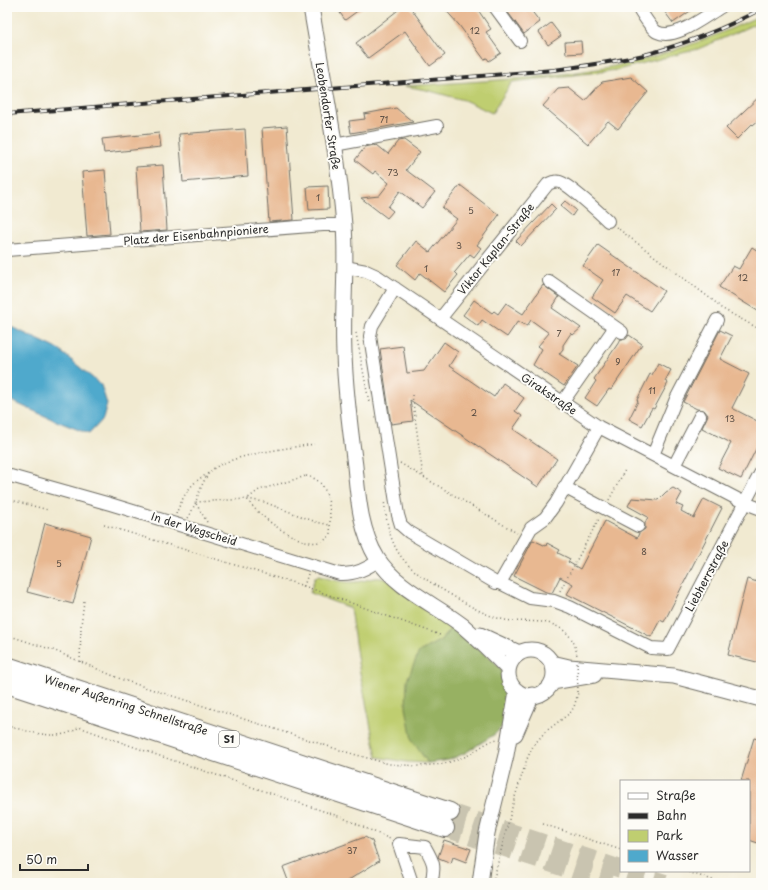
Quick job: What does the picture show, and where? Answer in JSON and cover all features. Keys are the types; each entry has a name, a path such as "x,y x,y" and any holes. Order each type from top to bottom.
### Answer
{"highway":[{"name":"Wiener Außenring Schnellstraße","path":"7,666 448,820 7,684"}],"main road":[{"name":"Leobendorfer Straße","path":"311,7 334,145 344,225"},
{"path":"344,225 344,352 360,511 367,537 379,560 400,582 463,626 508,669"},
{"path":"463,626 519,653"},
{"path":"526,650 537,651 544,654 552,663 554,672 552,682 546,690 541,693 526,695 517,691 510,683 508,669 512,660 519,653 526,650"},
{"path":"552,663 569,667 643,672 674,676 761,699"},
{"path":"552,682 620,671"},
{"path":"486,883 488,826 506,755 517,691"},
{"path":"506,755 532,695"}],"street":[{"path":"495,7 520,42"},
{"path":"638,7 656,31 666,34 679,32 721,7"},
{"path":"334,145 437,126"},
{"name":"Viktor Kaplan-Straße","path":"440,319 548,184 562,182 608,221"},
{"name":"Platz der Eisenbahnpioniere","path":"7,250 315,225 344,225"},
{"name":"Girakstraße","path":"345,267 366,271 377,276 599,427 745,503 761,509"},
{"path":"549,281 618,330 562,403"},
{"path":"395,288 372,326 370,336 398,515 401,525 409,532 496,583 500,583 530,598 554,602"},
{"path":"653,455 676,399 716,320"},
{"path":"674,466 700,416"},
{"path":"500,583 531,528 545,518 599,427"},
{"name":"Liebherrstraße","path":"554,602 570,607 651,648 668,649 761,472"},
{"name":"In der Wegscheid","path":"7,475 84,496 218,536 310,566 347,575 364,570 379,560"},
{"path":"564,487 638,526"},
{"path":"412,883 399,844 425,847 434,862 431,883"}],"path":[{"path":"608,221 721,308 761,330"},
{"path":"356,327 369,404"},
{"path":"412,395 423,477"},
{"path":"177,524 180,503 189,488 197,480 219,465 239,458 314,444"},
{"path":"389,457 526,538"},
{"path":"554,602 625,470"},
{"path":"177,524 189,516 209,473"},
{"path":"306,476 314,477 327,493 330,508 330,534 327,539 321,542 312,543 295,537 279,529 260,515 251,506 247,499 259,490 306,476"},
{"path":"384,498 389,532 395,548 404,562 413,571 427,581 484,614 505,620 547,623 560,628 568,634 576,647 578,693 576,701 570,713 545,732 533,746 486,883"},
{"path":"7,499 48,510"},
{"path":"195,502 247,499 264,502 316,522 330,525"},
{"path":"195,502 201,514 218,536"},
{"path":"104,525 304,586 440,635"},
{"path":"304,586 310,566"},
{"path":"80,662 81,626 84,601"},
{"path":"7,635 53,650 124,680 331,747 389,764 419,766 444,764 467,756 487,743 499,738 508,740"},
{"path":"761,710 761,716"},
{"path":"7,726 55,735 71,733 79,727 341,817 399,844"},
{"path":"543,824 620,850"},
{"path":"688,872 722,883"}],"green space":[{"path":"761,15 761,21 698,49 617,70 512,82 492,113 464,100 405,86 543,76 625,64 660,55 694,43"},
{"path":"319,576 345,582 359,582 374,578 383,578 388,580 451,628 441,640 419,652 412,740 428,763 406,762 377,757 358,663 350,608 310,593 315,577"},
{"path":"451,628 492,659 501,669 502,679 508,693 509,704 507,719 503,726 495,734 465,753 449,760 428,763 412,740 406,707 407,680 419,652 441,640"}],"water":[{"path":"7,325 58,349 101,385 107,404 103,419 89,434 7,399"}],"building":[{"path":"336,7 363,7 345,20"},
{"path":"402,7 410,7 445,55 430,66 405,31 368,58 356,43"},
{"path":"443,7 476,7 491,29 486,32 501,53 489,61 487,58 484,59 459,25"},
{"path":"504,7 522,7 526,12 530,9 540,22 524,34"},
{"path":"661,7 696,7 673,23"},
{"path":"551,23 561,36 548,45 539,32"},
{"path":"581,41 582,53 566,54 565,42"},
{"path":"631,77 648,92 618,129 608,121 588,144 543,106 558,89 569,88 585,101 602,82"},
{"path":"761,95 761,118 753,125 752,124 737,139 726,128"},
{"path":"396,108 413,122 351,133 349,121 365,119 364,114"},
{"path":"287,126 294,220 269,222 262,128"},
{"path":"245,129 248,176 183,182 179,134"},
{"path":"159,133 161,147 104,153 102,139"},
{"path":"404,140 420,152 406,170 435,192 422,208 400,191 388,207 393,211 387,218 361,198 379,196 389,183 375,171 373,174 355,160 365,147 377,145 388,154 398,141"},
{"path":"163,165 167,230 140,232 136,167"},
{"path":"105,170 110,234 87,236 82,172"},
{"path":"460,185 499,215 477,245 481,248 474,257 470,254 455,272 458,275 444,292 420,273 415,280 397,265 416,241 430,252 457,219 442,208"},
{"path":"328,186 329,209 309,210 307,187"},
{"path":"565,201 576,210 572,216 560,206"},
{"path":"551,204 556,209 521,246 516,241"},
{"path":"598,245 664,291 650,311 627,296 615,313 592,297 603,280 583,266"},
{"path":"752,247 761,253 761,313 719,287 733,266 739,269"},
{"path":"543,285 559,297 552,308 581,328 573,335 571,333 559,354 578,366 564,386 533,365 542,349 538,346 549,333 531,320 527,326 518,321 507,337 482,320 478,326 463,315 474,300 492,313 494,311 498,314 506,303 523,314"},
{"path":"720,330 732,336 720,359 749,374 732,408 761,423 761,439 741,479 718,468 731,443 702,428 708,415 704,410 697,409 683,402"},
{"path":"629,335 642,344 611,390 609,389 597,406 585,398 596,381 594,379 621,339 626,339"},
{"path":"444,342 458,352 449,366 494,397 503,383 524,398 515,411 522,416 513,429 557,459 538,487 410,400 413,421 391,424 380,349 403,346 407,373 424,371"},
{"path":"658,363 671,370 665,381 668,383 654,409 652,408 642,426 629,419 650,374 652,375"},
{"path":"673,488 682,493 676,504 683,507 681,511 694,518 704,499 722,508 664,622 660,620 651,637 567,594 573,584 560,577 552,593 546,592 514,576 533,540 546,546 547,543 560,550 558,553 570,559 568,562 580,569 605,521 637,538 639,533 645,529 645,523 648,517 628,506 632,498 658,500 666,492"},
{"path":"45,523 91,536 73,604 27,592"},
{"path":"747,579 761,583 761,663 728,655"},
{"path":"754,738 761,740 761,844 750,840 750,780 741,780"},
{"path":"365,837 372,841 379,861 347,881 348,883 289,883 283,867"},
{"path":"444,840 471,849 466,862 453,857 451,863 438,857"}],"tunnel":[{"path":"450,812 620,869"},
{"path":"445,828 610,883"},
{"path":"631,872 665,883"}],"railway":[{"path":"7,114 576,67 644,55 674,46 719,29 761,9"}]}
